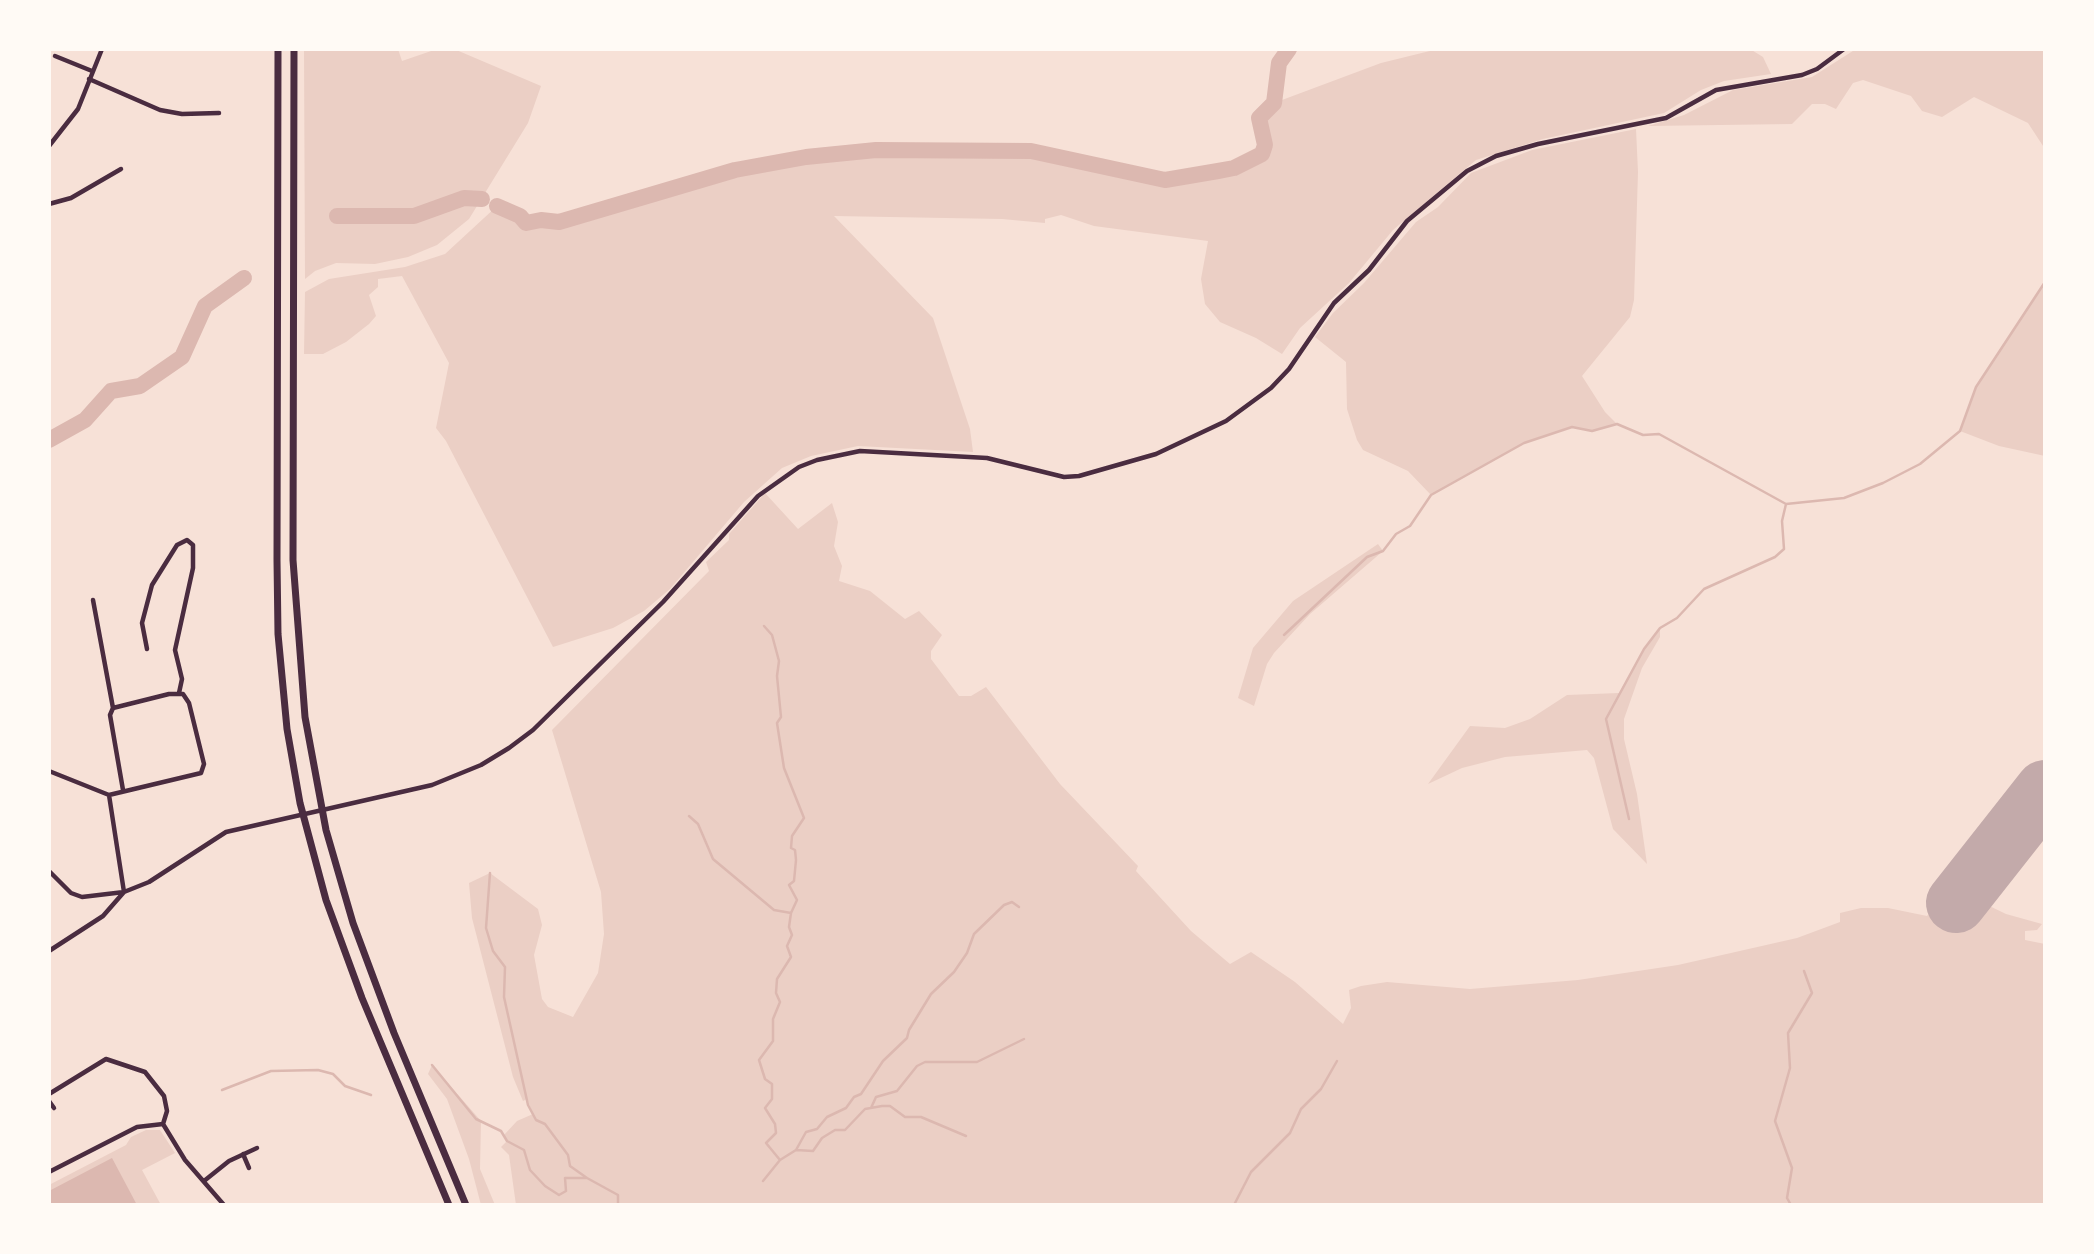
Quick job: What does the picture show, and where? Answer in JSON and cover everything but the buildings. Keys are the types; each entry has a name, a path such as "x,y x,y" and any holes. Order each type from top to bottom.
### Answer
{"highway":[{"path":"278,49 277,560 278,634 287,729 300,803 326,900 362,998 449,1205"},
{"path":"294,49 293,560 305,716 327,830 353,923 394,1033 466,1205"}],"street":[{"path":"49,146 78,109 102,49"},
{"path":"49,872 71,893 82,897 124,892 149,882 226,832 453,778 481,765 533,730 663,602 758,496 799,467 860,451 986,458 1064,477 1079,477 1156,454 1226,421 1271,388 1289,369 1334,303 1369,270 1407,221 1451,182 1480,163 1538,144 1666,118 1716,90 1817,69 1844,49"},
{"path":"55,55 92,71"},
{"path":"89,79 160,110 182,114 219,113"},
{"path":"49,204 71,198 121,169"},
{"path":"147,649 142,624 152,585 177,545 187,540 193,545 193,568 174,650 182,679 179,693"},
{"path":"93,600 113,708 110,715 123,790"},
{"path":"113,708 179,693"},
{"path":"49,771 109,795 198,775 203,769 189,703 179,693"},
{"path":"49,951 103,916 124,892 109,795"},
{"path":"49,1094 99,1060 114,1059 137,1067 160,1087 166,1104 163,1124 186,1160 224,1205"},
{"path":"49,1101 54,1108"},
{"path":"49,1172 137,1127 163,1124"},
{"path":"204,1181 243,1154 257,1148"},
{"path":"243,1154 249,1167"}],"shaded area":[{"path":"304,49 398,49 402,61 437,49 454,49 541,86 528,123 469,219 437,245 408,257 375,264 336,263 315,271 305,279"},
{"path":"1438,49 1750,49 1763,57 1771,74 1724,81 1701,90 1664,113 1543,139 1476,160 1393,230 1349,283 1300,328 1282,354 1256,338 1220,322 1205,304 1201,279 1208,241 1094,226 1061,215 1045,219 1045,223 1002,219 834,216 933,318 970,429 973,452 858,446 811,456 782,468 744,502 670,589 644,611 613,628 553,647 446,441 436,428 449,363 402,276 378,279 378,287 369,295 376,316 369,324 346,342 323,354 304,354 305,292 329,279 405,267 445,254 497,206 520,216 526,223 541,220 559,222 735,170 806,157 876,150 1031,151 1165,180 1234,168 1262,154 1265,145 1259,118 1274,103 1381,63"},
{"path":"1856,49 2045,49 2045,149 2028,123 1974,97 1942,117 1922,111 1911,96 1863,80 1853,83 1836,109 1825,104 1812,104 1792,124 1648,126 1684,115 1733,90 1812,77"},
{"path":"1636,129 1638,172 1634,300 1630,317 1582,376 1605,412 1617,424 1592,431 1572,427 1524,443 1431,495 1408,471 1363,450 1347,409 1346,362 1315,337 1333,313 1364,283 1416,222 1438,207 1471,173 1532,150"},
{"path":"2045,282 2045,456 1999,446 1960,431 1976,387"},
{"path":"765,493 798,529 832,503 838,522 834,546 842,566 839,581 870,591 905,619 919,611 942,635 931,651 931,659 959,696 971,696 986,687 1060,784 1138,866 1136,871 1191,931 1230,964 1251,952 1295,982 1343,1024 1351,1008 1349,990 1361,986 1387,982 1470,989 1578,980 1678,965 1797,938 1840,922 1840,913 1861,908 1888,908 1927,916 2045,766 2045,806 1975,899 2006,914 2042,924 2037,930 2025,931 2025,940 2045,944 2045,1205 516,1205 509,1155 501,1147 507,1141 504,1135 517,1121 533,1114 527,1099 523,1101 513,1077 472,918 469,883 490,873 538,909 542,925 534,955 542,999 548,1007 573,1017 598,973 604,934 601,892 552,730 709,571 706,562 729,540 729,534"},
{"path":"1378,544 1383,551 1310,614 1274,653 1267,664 1254,706 1238,698 1253,648 1293,601"},
{"path":"1660,628 1660,637 1642,668 1624,719 1624,739 1637,794 1647,864 1613,829 1594,758 1587,750 1505,757 1462,768 1428,784 1470,726 1505,728 1530,719 1567,695 1619,693 1644,649"},
{"path":"432,1065 481,1121 480,1169 495,1205 481,1205 469,1159 447,1099 428,1074"},
{"path":"146,1130 160,1130 175,1153 142,1170 161,1205 49,1205 49,1185 126,1145 131,1137"},
{"path":"112,1158 137,1205 49,1205 49,1191"}],"waterway":[{"path":"497,206 520,216 526,223 541,220 559,222 735,170 806,157 876,150 1031,151 1165,180 1234,168 1262,154 1265,145 1259,118 1274,103 1279,63 1289,49"},
{"path":"337,216 414,216 464,198 482,199"},
{"path":"49,440 85,420 111,391 140,386 182,357 205,306 244,278"},
{"path":"1629,819 1606,719 1644,649 1660,628 1677,618 1704,589 1775,557 1784,549 1782,521 1786,504 1844,498 1883,483 1920,464 1960,431 1976,387 2045,282"},
{"path":"1284,635 1367,557 1383,551 1396,534 1410,526 1431,495 1524,443 1572,427 1592,431 1617,424 1643,435 1659,434 1786,504"},
{"path":"764,626 772,635 779,661 777,676 781,717 777,723 784,768 804,818 792,836 791,848 795,850 796,860 794,881 789,885 797,900 789,927 792,935 787,946 791,957 777,979 776,993 780,1002 773,1019 773,1041 759,1060 765,1079 772,1084 772,1099 765,1108 775,1124 776,1133 766,1143 780,1160"},
{"path":"689,816 698,824 713,859 774,910 791,913"},
{"path":"490,873 486,928 493,951 505,967 504,997 528,1105 536,1120 545,1124 568,1155 570,1166 587,1178"},
{"path":"763,1181 780,1160 796,1150 806,1132 817,1129 827,1117 846,1108 854,1097 861,1094 883,1061 907,1038 931,994 954,972 967,953 974,934 1004,905 1012,902 1019,907"},
{"path":"1791,1205 1787,1198 1792,1168 1775,1121 1790,1068 1788,1033 1812,993 1804,971"},
{"path":"871,1108 876,1097 897,1091 917,1066 925,1062 977,1062 1024,1039"},
{"path":"1234,1205 1251,1172 1290,1133 1301,1109 1321,1089 1337,1061"},
{"path":"432,1065 476,1119 501,1131 507,1141 524,1150 530,1170 545,1186 559,1195 566,1191 565,1178 587,1178 618,1195 618,1205"},
{"path":"222,1090 271,1071 318,1070 333,1074 345,1086 371,1095"},
{"path":"796,1150 813,1151 822,1138 835,1130 845,1130 865,1109 882,1106 890,1106 905,1117 921,1117 966,1136"}],"runway":[{"path":"1956,903 2045,790"}]}
